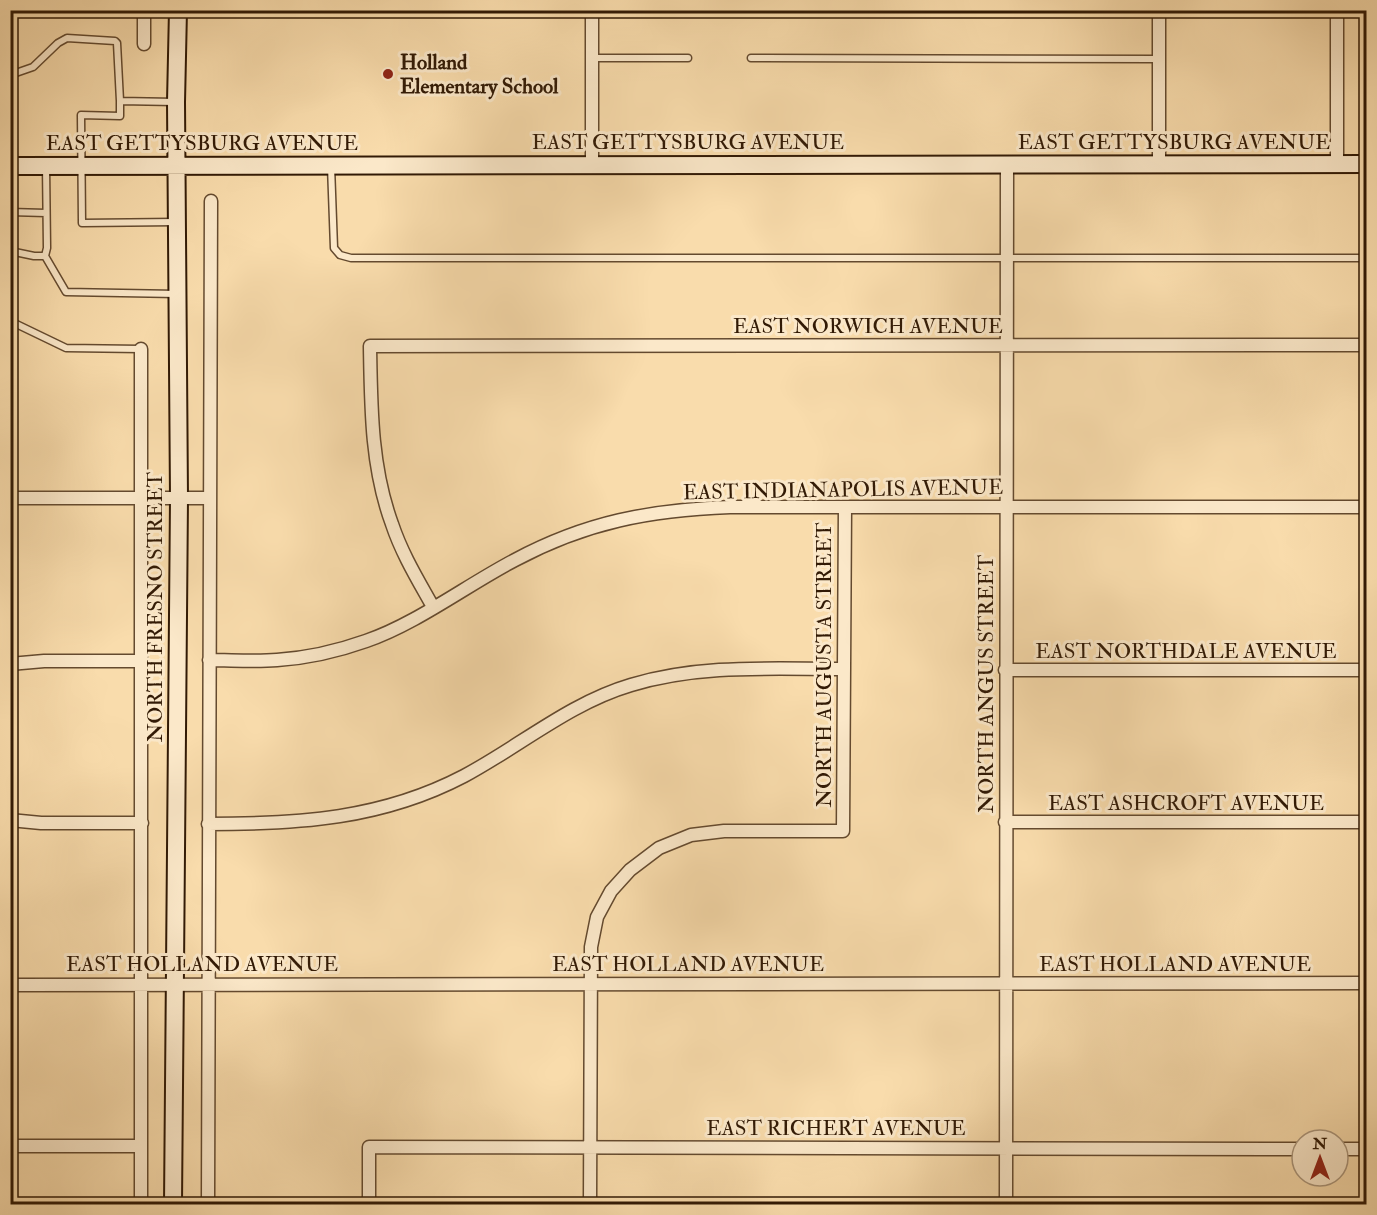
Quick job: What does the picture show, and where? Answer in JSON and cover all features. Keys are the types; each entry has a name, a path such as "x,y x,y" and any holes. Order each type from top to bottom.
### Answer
{"street":[{"path":"144,10 144,44"},
{"name":"NORTH FRESNO STREET","path":"174,1204 179,498 176,165 178,10"},
{"path":"592,10 592,164"},
{"path":"1159,10 1159,164"},
{"path":"1337,10 1337,164"},
{"name":"NORTH ANGUS STREET","path":"1006,1204 1007,164"},
{"name":"EAST GETTYSBURG AVENUE","path":"12,166 1366,164"},
{"path":"207,1204 210,201"},
{"name":"EAST NORWICH AVENUE","path":"433,607 406,559 381,489 373,443 370,346 1366,345"},
{"name":"NORTH FRESNO STREET","path":"141,349 141,1204"},
{"path":"10,498 209,498"},
{"name":"EAST INDIANAPOLIS AVENUE","path":"208,660 277,660 325,653 368,641 404,625 555,540 599,525 644,514 687,509 845,507 1366,507"},
{"name":"NORTH AUGUSTA STREET","path":"590,1204 591,947 597,917 610,891 630,870 658,848 691,835 724,831 843,831 845,507"},
{"path":"10,664 44,661 142,661"},
{"path":"208,824 277,824 323,820 370,811 408,800 463,776 596,699 660,676 719,669 843,669"},
{"name":"EAST NORTHDALE AVENUE","path":"1005,670 1366,670"},
{"path":"10,820 41,823 142,822"},
{"name":"EAST ASHCROFT AVENUE","path":"1005,822 1366,822"},
{"name":"EAST HOLLAND AVENUE","path":"10,985 1366,983"},
{"path":"10,1146 141,1146"},
{"name":"EAST RICHERT AVENUE","path":"369,1204 369,1147 1290,1149"},
{"path":"1350,1149 1366,1149"}],"lane":[{"path":"12,166 11,75 33,67 67,38 115,41 117,43 120,116 81,115 82,223 177,222"},
{"path":"592,58 688,58"},
{"path":"752,58 1159,59"},
{"path":"120,101 176,102"},
{"path":"46,165 47,248 45,256 66,292 178,294"},
{"path":"331,165 334,248 340,255 351,258 1366,258"},
{"path":"10,212 46,213"},
{"path":"10,251 45,256"},
{"path":"10,321 66,348 141,349"}],"place":[{"name":"Holland Elementary School","path":"388,74"}]}
